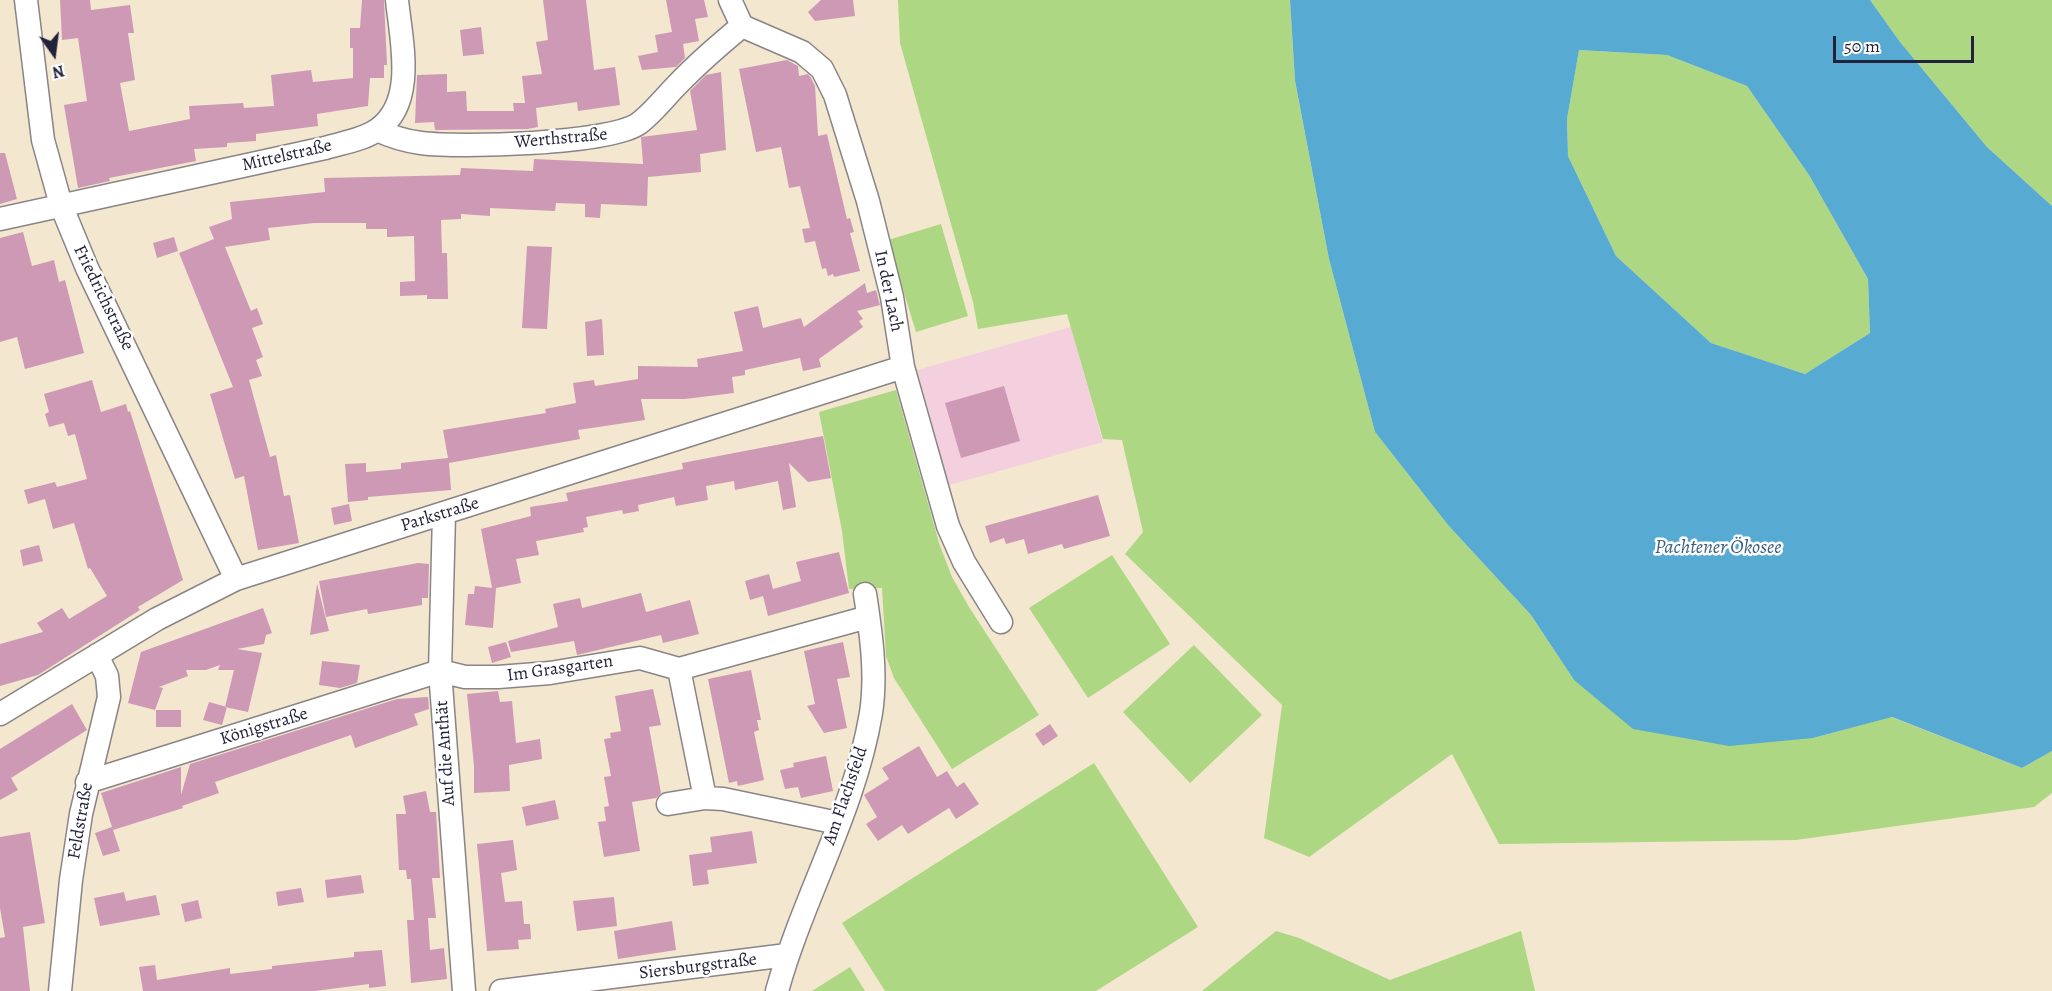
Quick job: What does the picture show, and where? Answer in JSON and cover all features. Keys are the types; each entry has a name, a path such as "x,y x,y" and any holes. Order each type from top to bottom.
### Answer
{"street":[{"name":"Friedrichstraße","path":"26,0 43,140 61,206 87,268 236,579"},
{"path":"377,130 393,113 402,87 403,66 397,0"},
{"path":"730,0 742,26"},
{"name":"Werthstraße","path":"377,130 397,139 423,144 511,143 591,138 618,133 639,123 687,75 742,26"},
{"name":"In der Lach","path":"742,26 802,52 822,69 835,95 868,201 891,297 903,367 948,526 964,562 1001,622"},
{"name":"Mittelstraße","path":"0,219 325,148 377,130"},
{"name":"Parkstraße","path":"0,714 158,619 236,579 903,367"},
{"name":"Auf die Anthät","path":"444,514 440,671 464,991"},
{"name":"Am Flachsfeld","path":"777,991 787,955 860,763 871,712 874,665 865,594"},
{"path":"705,798 679,669 868,617"},
{"name":"Feldstraße","path":"60,991 71,880 87,782 109,697 107,676 97,655"},
{"name":"Im Grasgarten","path":"440,671 465,677 498,677 550,673 640,658 679,669"},
{"name":"Königstraße","path":"87,782 440,671"},
{"path":"668,804 705,798 723,799 838,823"},
{"name":"Siersburgstraße","path":"501,991 787,955"}],"shaded area":[{"path":"1071,327 1103,442 949,485 917,370"}],"green space":[{"path":"898,0 1290,0 1295,82 1329,259 1375,432 1448,525 1531,615 1574,680 1813,738 1891,717 2022,768 2052,751 2052,793 2034,807 1796,840 1499,844 1452,754 1309,857 1264,838 1282,705 1125,554 1143,532 1122,440 1103,439 1067,314 978,329 973,302 900,43"},
{"path":"1870,0 2052,0 2052,206 1987,147 1900,42"},
{"path":"1579,50 1667,55 1747,86 1809,175 1868,279 1870,333 1805,374 1711,343 1616,256 1568,156 1567,119"},
{"path":"941,224 968,316 916,332 888,240"},
{"path":"896,390 940,546 952,577 1039,715 952,769 894,678 886,656 882,588 849,589 842,531 819,412"},
{"path":"1112,555 1170,644 1088,698 1029,608"},
{"path":"1194,645 1262,715 1190,783 1123,712"},
{"path":"1094,763 1198,927 1096,991 885,991 842,923"},
{"path":"1276,931 1299,938 1390,980 1521,931 1535,991 1202,991"},
{"path":"850,967 865,991 812,991"}],"water":[{"name":"Pachtener Ökosee","path":"1290,0 1870,0 1900,42 1987,147 2052,206 2052,751 2022,768 1892,717 1813,738 1729,746 1633,729 1574,680 1531,615 1448,525 1375,432 1329,259 1295,81","holes":["1579,50 1667,55 1747,86 1809,175 1868,279 1870,333 1805,374 1711,343 1616,256 1568,156 1567,119"]}],"building":[{"path":"60,0 90,0 91,10 130,5 134,33 128,33 135,80 120,83 129,131 190,119 189,106 243,103 244,108 274,106 271,75 311,70 313,82 353,78 350,28 360,28 362,0 384,0 387,65 384,65 384,78 370,78 368,106 317,114 318,126 256,134 256,141 227,143 227,147 194,149 196,161 109,178 110,181 78,188 64,105 87,101 78,38 62,40"},
{"path":"543,0 586,0 594,70 615,67 620,105 578,111 577,102 536,108 538,127 528,129 435,130 434,122 415,123 417,75 447,74 447,92 466,91 467,111 514,111 513,103 525,103 522,76 542,74 536,42 548,40"},
{"path":"666,0 704,0 708,17 695,19 699,41 683,44 685,58 676,67 642,70 638,56 658,52 655,35 672,32"},
{"path":"821,0 853,0 855,16 815,21 808,12"},
{"path":"481,27 484,54 463,56 460,30"},
{"path":"787,60 798,66 799,76 808,74 815,86 818,136 827,134 847,219 850,218 854,232 850,233 860,271 834,277 833,274 828,276 826,268 822,269 815,241 805,243 802,229 810,228 800,186 789,188 781,147 756,152 739,69"},
{"path":"721,72 726,150 700,154 701,172 648,177 647,206 601,204 600,218 585,217 585,204 556,203 555,211 490,208 490,216 461,214 461,219 441,220 442,253 447,253 448,299 427,299 427,295 400,296 400,282 415,281 414,236 387,237 387,229 366,229 366,223 314,223 268,228 270,240 225,247 251,311 257,308 263,324 252,328 263,357 256,360 262,376 249,380 270,457 276,455 284,496 290,495 299,543 258,550 244,476 235,479 210,394 233,387 179,253 214,239 209,227 232,219 230,202 325,192 324,178 460,175 461,168 533,171 534,159 643,164 641,137 697,130 690,91 706,75"},
{"path":"0,153 5,153 17,199 0,204"},
{"path":"23,232 32,266 54,260 59,282 65,280 84,353 25,369 17,337 0,342 0,238"},
{"path":"174,237 178,251 157,258 153,243"},
{"path":"527,246 552,247 547,329 522,328"},
{"path":"865,283 867,293 876,290 880,305 857,311 863,319 859,321 863,327 819,359 821,367 803,371 800,358 745,370 745,375 732,377 734,393 685,399 641,399 645,420 578,430 580,439 449,463 451,490 368,497 368,500 348,502 345,464 366,463 366,472 401,469 401,463 448,458 443,430 546,413 545,409 576,403 573,383 594,380 595,386 638,379 638,366 698,367 697,359 743,351 734,312 758,306 763,328 801,318 804,327"},
{"path":"602,319 604,355 587,356 585,322"},
{"path":"92,380 101,412 126,404 128,412 130,411 183,580 138,607 140,610 38,675 0,686 0,644 43,632 37,623 62,608 69,619 107,596 90,568 88,569 74,523 53,529 45,499 28,504 24,490 55,482 57,487 87,479 75,434 68,436 64,423 49,427 45,414 49,412 44,394"},
{"path":"1004,386 1020,441 961,458 945,403"},
{"path":"823,436 831,478 808,482 789,463 796,507 783,510 778,481 735,490 734,481 706,486 708,500 676,506 674,497 638,505 639,511 623,514 622,510 586,517 588,527 583,528 584,532 536,541 539,555 516,559 521,583 496,588 493,628 465,625 468,594 474,594 475,586 492,588 481,529 531,516 530,507 568,501 566,493 683,469 682,463"},
{"path":"1098,495 1110,536 1064,549 1062,544 1028,554 1024,539 1006,544 1004,538 990,543 985,526"},
{"path":"349,504 352,521 334,525 331,508"},
{"path":"39,545 43,561 23,566 20,550"},
{"path":"839,552 849,593 768,616 763,596 750,600 745,581 769,574 773,589 801,581 796,562"},
{"path":"418,563 429,564 428,598 422,598 422,605 368,614 367,609 326,617 319,581"},
{"path":"317,584 329,631 310,635"},
{"path":"641,593 646,612 690,600 699,634 663,643 661,635 577,655 574,641 511,652 508,641 558,627 553,604 580,598 582,608"},
{"path":"263,608 272,633 266,635 264,644 237,649 262,653 248,712 225,707 234,670 218,670 220,665 206,670 186,670 188,676 159,687 163,688 155,710 128,703 141,652"},
{"path":"506,642 511,657 492,663 488,647"},
{"path":"843,642 850,677 837,679 847,728 824,733 807,706 815,704 804,651"},
{"path":"322,661 360,665 357,683 340,688 319,685"},
{"path":"751,670 761,720 757,720 759,730 754,732 764,780 738,786 737,781 729,783 708,679"},
{"path":"653,689 661,725 649,727 661,793 656,798 632,802 640,851 604,857 598,822 606,821 604,807 609,806 604,777 611,776 604,739 611,738 610,733 621,731 615,696"},
{"path":"498,691 500,702 512,701 516,743 540,739 542,759 509,765 510,791 474,793 474,766 467,694"},
{"path":"428,697 429,709 414,714 418,725 355,748 351,735 215,782 219,793 182,806 183,808 113,830 120,851 103,856 95,833 112,827 101,793 181,767 181,795 190,764 397,699"},
{"path":"209,702 227,707 222,725 203,720"},
{"path":"72,704 87,730 11,778 18,790 0,800 0,749"},
{"path":"156,710 181,710 181,727 156,727"},
{"path":"1050,724 1058,736 1043,746 1035,734"},
{"path":"919,746 937,777 947,771 957,787 964,782 979,804 956,819 949,808 908,834 902,825 878,841 866,824 877,817 864,795 889,779 882,768"},
{"path":"826,756 833,791 801,798 798,787 785,789 780,770 794,767 793,763"},
{"path":"426,791 430,812 436,812 440,878 432,878 436,918 428,918 430,950 444,948 447,979 411,983 407,920 414,920 411,879 407,879 406,870 399,870 396,814 406,814 403,796"},
{"path":"555,800 559,819 526,826 522,807"},
{"path":"752,831 757,863 707,870 709,884 693,886 689,855 712,852 710,837"},
{"path":"30,832 45,923 23,927 30,991 0,991 0,938 5,937 0,908 0,837"},
{"path":"513,840 517,870 501,873 505,902 522,901 524,924 530,924 531,939 518,940 519,949 487,951 477,844"},
{"path":"361,875 364,893 327,898 325,880"},
{"path":"301,888 304,902 278,906 276,892"},
{"path":"124,892 126,901 156,895 160,915 100,926 94,898"},
{"path":"614,897 617,926 577,931 573,901"},
{"path":"198,900 202,918 185,922 181,904"},
{"path":"672,921 676,950 618,959 614,931"},
{"path":"382,950 386,986 369,988 369,984 315,991 143,991 139,967 155,965 157,980 230,968 230,974 272,969 272,966 354,957 354,952"}]}
